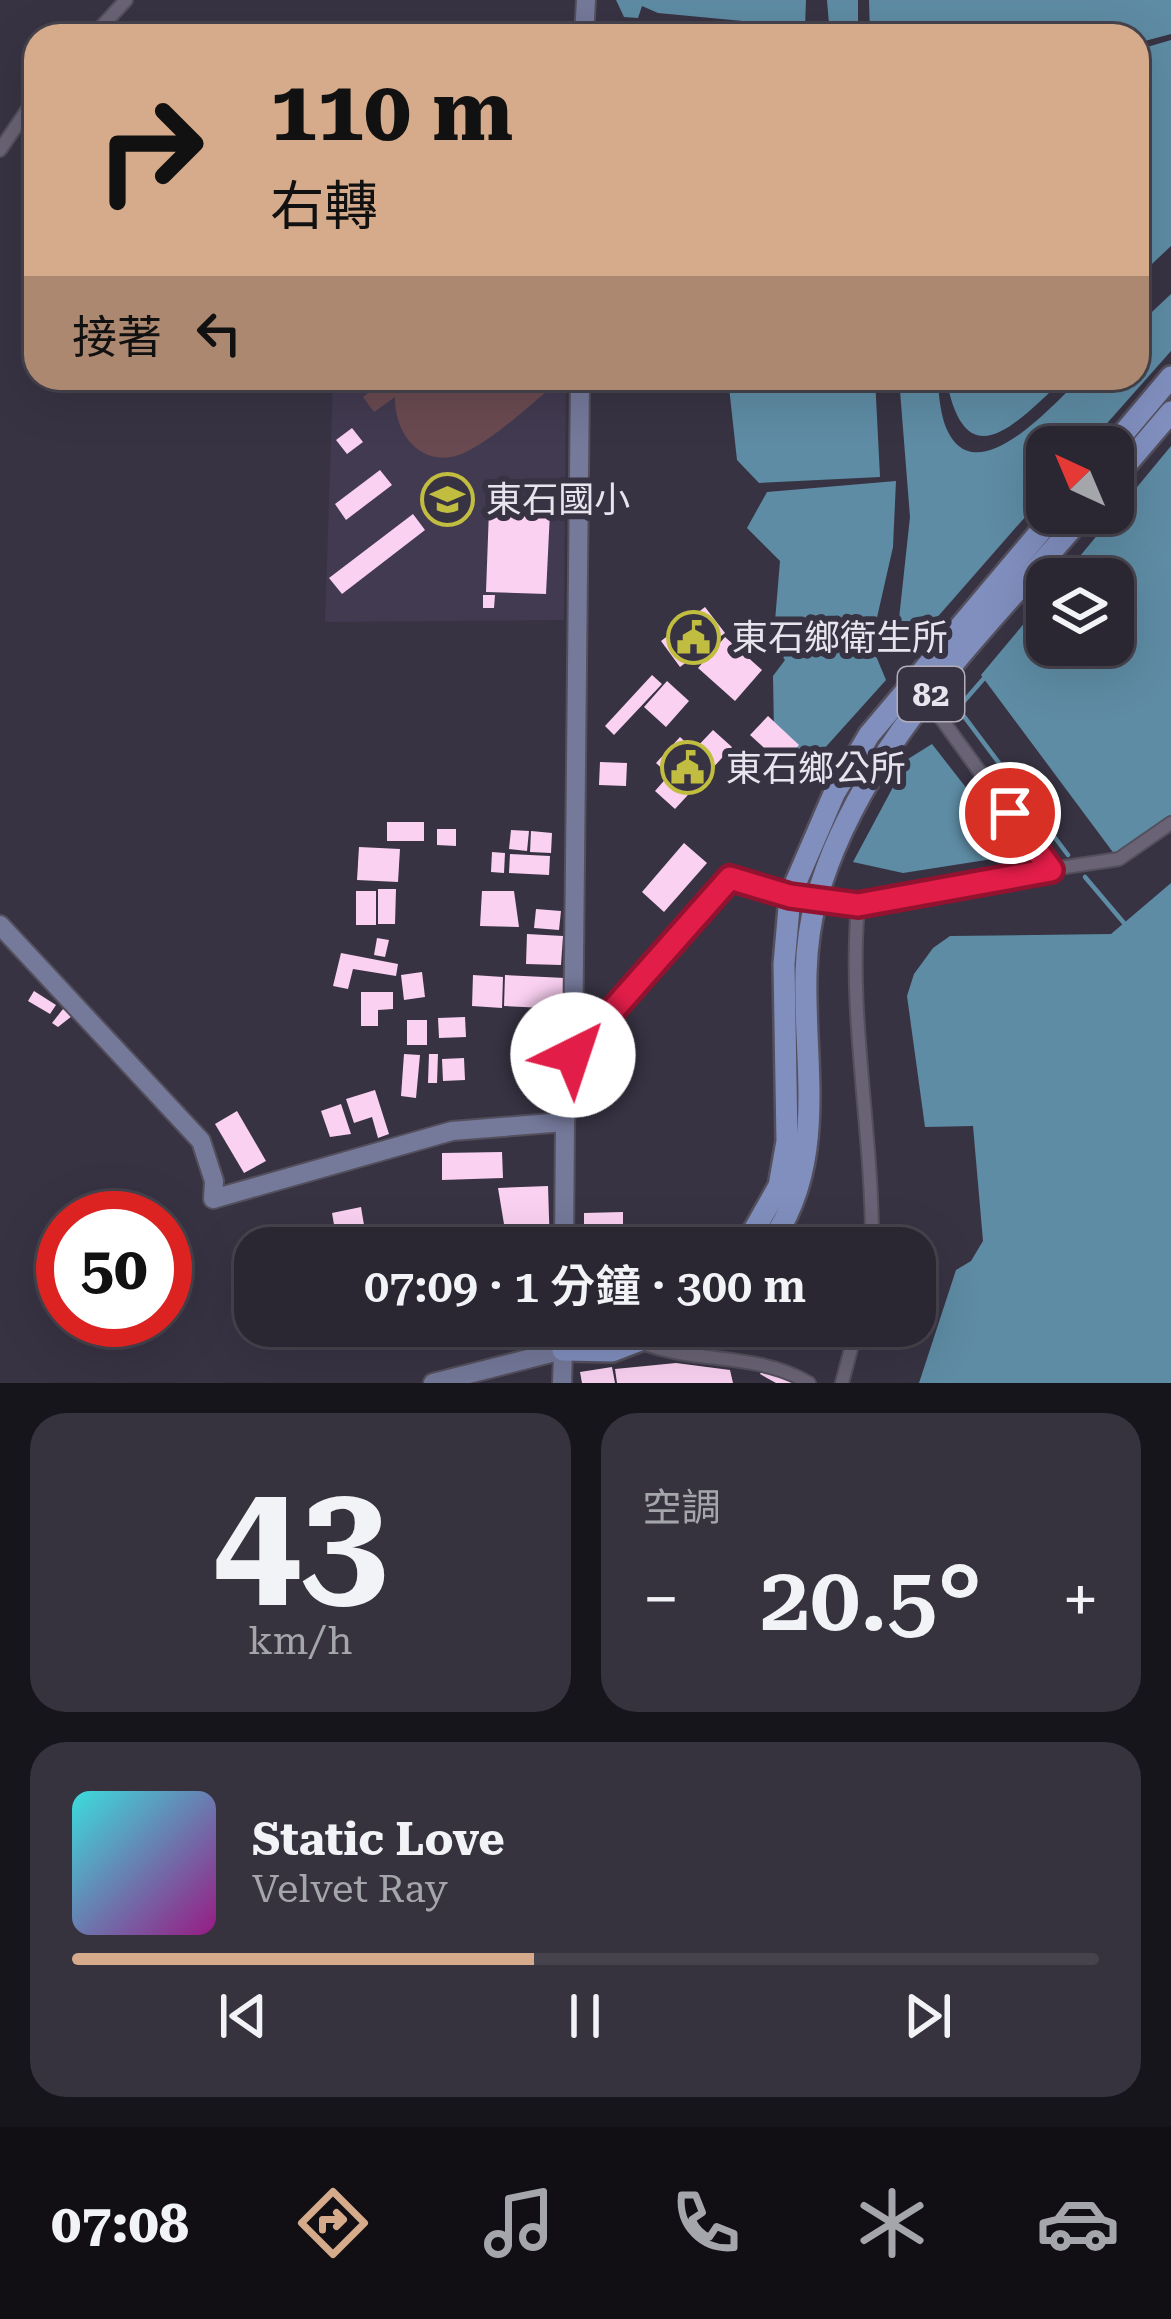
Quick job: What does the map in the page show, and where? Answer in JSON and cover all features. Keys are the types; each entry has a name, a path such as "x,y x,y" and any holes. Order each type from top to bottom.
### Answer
{"main road":[{"path":"1130,426 1171,377"},
{"path":"565,1227 565,1122 573,1055 580,390"},
{"path":"1134,455 1171,412"},
{"name":"82","path":"756,1227 778,1186 787,1141 784,964 790,896 835,794 869,735 1039,534"},
{"name":"82","path":"778,1227 796,1193 807,1154 808,953 816,902 854,805 927,699 1067,534"},
{"path":"573,1055 730,878 816,902"},
{"path":"0,925 201,1141 214,1181 212,1199 452,1131 565,1122"},
{"path":"562,1383 563,1347"},
{"path":"433,1383 574,1347"}],"street":[{"path":"104,24 126,0"},
{"path":"0,150 24,115"},
{"path":"927,699 1051,870"},
{"path":"816,902 858,905 1119,860 1171,824"},
{"path":"858,905 852,968 873,1166 872,1227"},
{"path":"659,1347 669,1353 779,1365 809,1383"},
{"path":"842,1383 851,1347"}],"shaded area":[{"name":"東石國小","path":"333,390 566,390 564,620 325,622"},
{"path":"372,390 548,390 482,443 440,458 427,455 407,438 395,397 374,412 363,397"}],"water":[{"path":"616,0 806,0 805,24 658,13 642,6 638,18 624,17"},
{"path":"827,0 858,0 858,24 829,24"},
{"path":"869,0 1171,0 1171,34 1149,40 1149,24 870,24"},
{"path":"1171,40 1171,246 1149,267 1149,46"},
{"path":"1171,294 1171,351 1149,376 1149,315"},
{"path":"729,390 876,390 880,477 759,483 737,460"},
{"path":"900,390 939,390 945,425 958,445 974,452 1026,429 1026,516 906,653 898,628 910,517"},
{"path":"949,390 1052,390 995,434 980,436 966,428"},
{"path":"1068,390 1136,390 1105,426 1030,426"},
{"path":"1171,446 1171,819 1118,859 981,675 1026,621 1026,666 1134,666 1134,558 1078,558 1098,534 1134,534 1134,491"},
{"path":"896,481 893,547 871,644 886,680 814,760 774,732 773,676 785,660 773,645 780,561 747,528 767,492"},
{"path":"932,744 1010,844 1038,852 903,873 853,862 908,759"},
{"path":"1171,883 1171,1383 919,1383 931,1347 936,1347 936,1331 956,1270 971,1261 983,1241 973,1126 925,1127 907,996 914,974 933,948 950,936 1111,934"}],"building":[{"path":"352,428 363,442 347,454 336,440"},
{"path":"380,470 392,485 346,520 335,504"},
{"path":"489,510 550,512 546,594 486,592"},
{"path":"413,514 425,530 342,594 329,578"},
{"path":"483,595 495,595 494,608 483,608"},
{"name":"東石鄉衛生所","path":"705,607 725,633 680,667 661,641"},
{"path":"725,637 762,670 735,701 698,668"},
{"path":"652,675 662,684 614,735 605,726"},
{"path":"667,681 689,701 666,727 644,707"},
{"path":"768,716 799,745 782,764 750,735"},
{"name":"東石鄉公所","path":"713,730 732,747 675,809 655,791 669,775 656,763 680,737 694,750"},
{"path":"600,762 627,763 626,786 599,785"},
{"path":"387,822 424,822 424,841 387,841"},
{"path":"437,829 456,829 456,846 437,845"},
{"path":"511,830 529,831 527,851 509,849"},
{"path":"531,831 552,833 551,853 530,852"},
{"path":"684,843 707,863 664,912 642,892"},
{"path":"359,847 400,849 398,882 357,880"},
{"path":"492,852 505,853 504,873 491,872"},
{"path":"510,854 550,856 549,875 509,873"},
{"path":"378,889 396,889 395,924 378,924"},
{"path":"356,891 376,891 376,925 356,925"},
{"path":"482,891 514,891 519,927 480,926"},
{"path":"536,909 561,911 559,930 534,928"},
{"path":"527,934 563,936 561,965 526,964"},
{"path":"377,938 389,940 385,957 374,955"},
{"path":"341,953 398,964 396,976 353,969 348,989 333,986"},
{"path":"422,972 425,997 404,1000 401,975"},
{"path":"473,975 503,977 502,1008 472,1006"},
{"path":"505,975 565,978 563,1009 504,1006"},
{"path":"34,991 56,1005 50,1014 28,1001"},
{"path":"361,992 393,992 393,1009 378,1010 378,1026 361,1026"},
{"path":"63,1009 72,1016 58,1027 52,1023"},
{"path":"465,1017 466,1037 439,1038 438,1018"},
{"path":"407,1020 427,1020 427,1045 407,1045"},
{"path":"404,1054 420,1055 416,1098 401,1096"},
{"path":"429,1054 438,1054 437,1083 428,1083"},
{"path":"464,1058 465,1080 443,1081 442,1059"},
{"path":"375,1090 389,1134 378,1138 372,1117 354,1123 346,1099"},
{"path":"341,1104 351,1134 330,1137 321,1111"},
{"path":"237,1111 266,1161 244,1173 215,1124"},
{"path":"502,1152 503,1178 442,1180 442,1153"},
{"path":"548,1186 549,1227 504,1227 498,1188"},
{"path":"361,1207 364,1227 334,1227 332,1213"},
{"path":"623,1212 623,1227 584,1227 584,1213"},
{"path":"676,1363 730,1370 733,1383 617,1383 615,1369"},
{"path":"765,1366 793,1383 776,1383 760,1374"},
{"path":"612,1367 615,1383 582,1383 580,1372"}],"waterway":[{"path":"918,635 915,650 922,660"},
{"path":"958,708 986,676"},
{"path":"945,691 1068,855"},
{"path":"1085,877 1124,923"}],"place":[{"name":"東石國小","path":"447,499"},
{"name":"東石鄉衛生所","path":"693,637"},
{"name":"東石鄉公所","path":"687,768"}],"route":[{"path":"573,1055 730,878 816,902 858,905 939,886 1051,870 1010,813"}]}
